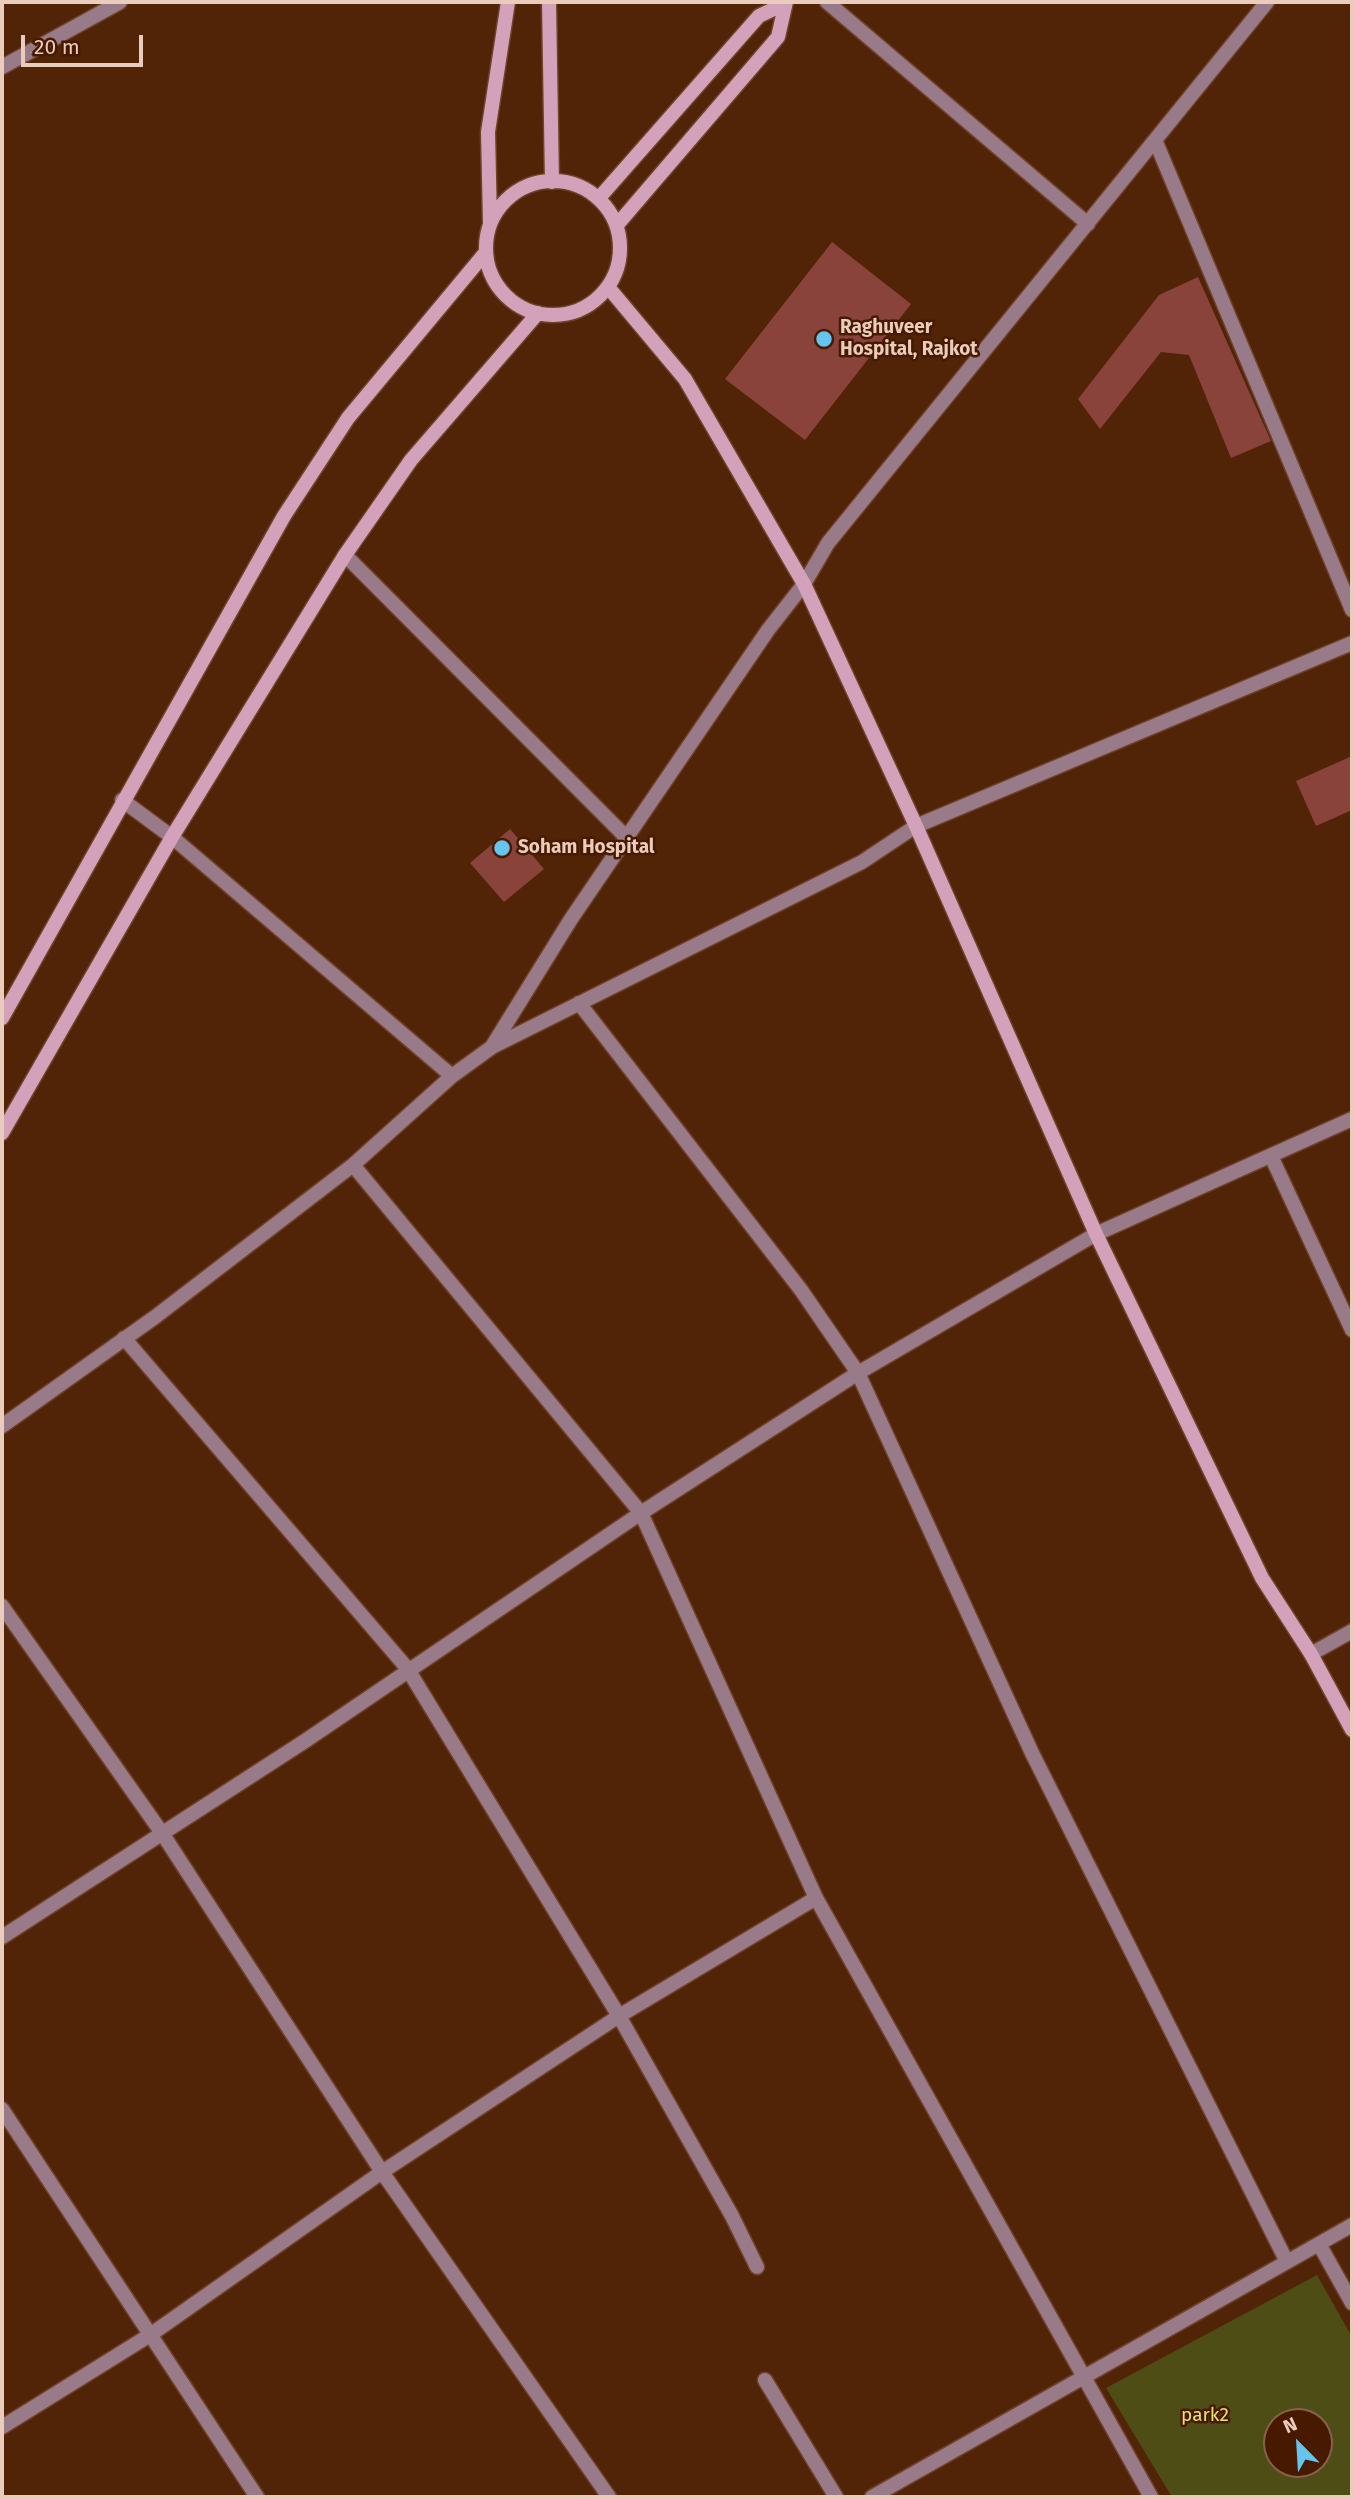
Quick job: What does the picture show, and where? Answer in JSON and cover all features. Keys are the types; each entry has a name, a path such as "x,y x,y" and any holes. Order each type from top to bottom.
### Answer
{"main road":[{"path":"490,223 509,197 538,182 570,183 599,198 617,225 620,258 608,287 583,309 552,316 538,313 520,308 496,286 486,252 490,223 488,132 508,2"},
{"path":"549,2 552,182"},
{"path":"599,198 758,16 785,3"},
{"path":"617,225 778,37 785,3"},
{"path":"2,1018 122,800 285,516 348,418 486,252"},
{"path":"608,287 685,379 804,584 916,826 1096,1234 1262,1578 1311,1654 1352,1730"},
{"path":"2,1133 172,837 345,555 411,460 538,313"}],"street":[{"path":"2,67 120,2"},
{"path":"827,2 1087,224"},
{"path":"492,1046 571,919 768,630 804,584 828,542 1264,3"},
{"path":"1155,140 1352,610"},
{"path":"345,555 627,838"},
{"path":"2,1426 124,1338 353,1165 452,1076 492,1046 862,862 916,826 1352,643"},
{"path":"122,800 172,837 452,1076"},
{"path":"579,1003 801,1290 858,1373 1032,1753 1287,2262"},
{"path":"2,1937 304,1741 407,1668 640,1513 858,1373 1096,1234 1352,1119"},
{"path":"1271,1156 1352,1330"},
{"path":"353,1165 640,1513 816,1898 1151,2497"},
{"path":"124,1338 407,1668 619,2016 732,2217 757,2267"},
{"path":"2,1606 162,1833 382,2172 609,2497"},
{"path":"1311,1654 1352,1631"},
{"path":"2,2427 150,2335 382,2172 619,2016 816,1898"},
{"path":"2,2109 257,2497"},
{"path":"872,2497 1352,2225"},
{"path":"1319,2244 1352,2303"},
{"path":"765,2380 836,2497"}],"green space":[{"name":"park2","path":"1317,2275 1352,2337 1352,2497 1172,2497 1106,2388"}],"building":[{"path":"832,242 911,304 805,440 725,379"},
{"path":"1198,277 1271,441 1231,458 1189,355 1161,352 1100,429 1078,399 1159,295"},
{"path":"1352,756 1352,810 1316,826 1296,781"},
{"path":"510,829 544,869 504,902 470,863"}],"place":[{"name":"Raghuveer Hospital, Rajkot","path":"824,339"},
{"name":"Soham Hospital","path":"502,848"}]}
